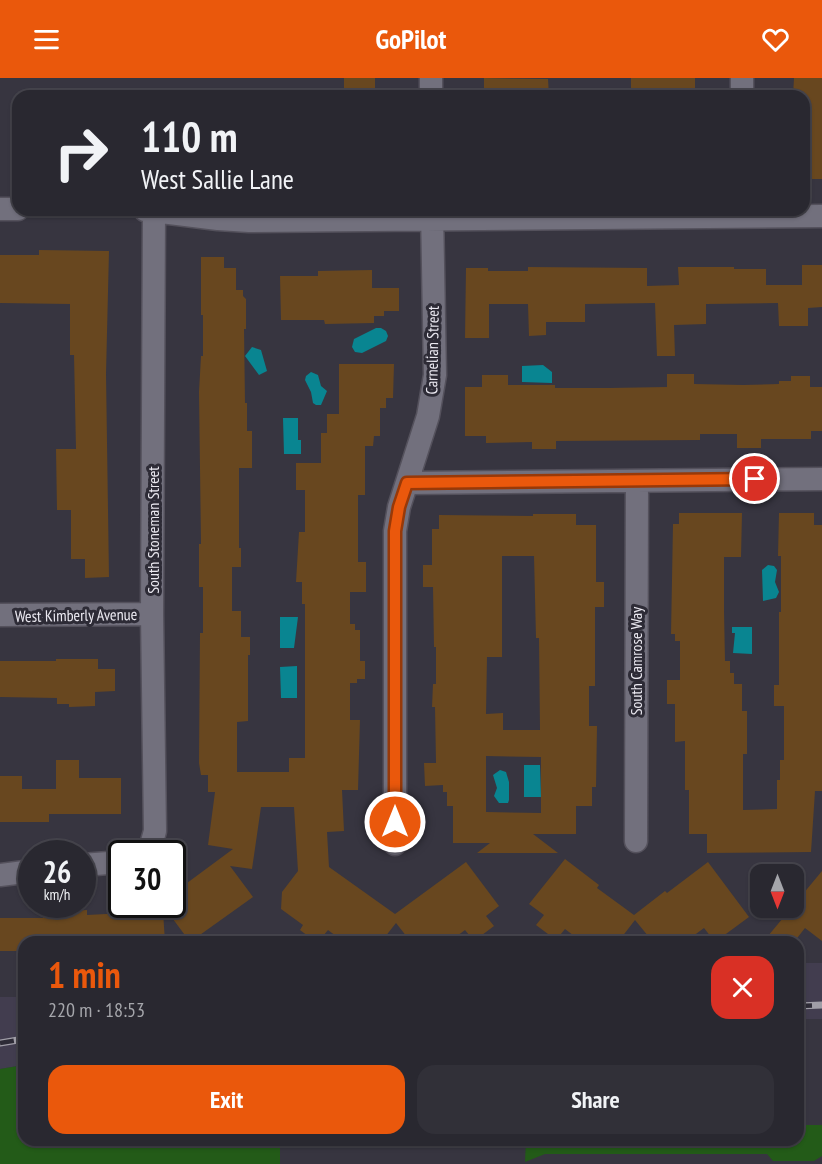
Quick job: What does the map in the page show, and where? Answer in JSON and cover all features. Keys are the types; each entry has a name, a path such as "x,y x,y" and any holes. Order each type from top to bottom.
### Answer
{"street":[{"name":"South Stoneman Street","path":"149,216 155,831 151,840"},
{"path":"204,216 249,221 402,216"},
{"name":"Carnelian Street","path":"395,844 395,531 399,507 428,417 435,375 432,216"},
{"path":"407,483 822,479"},
{"name":"South Camrose Way","path":"636,481 636,841"},
{"name":"West Kimberly Avenue","path":"0,615 152,614"},
{"path":"0,875 18,873"}],"shaded area":[{"path":"804,963 822,963 822,1019 804,1019"},
{"path":"0,997 18,997 18,1066 0,1069"}],"green space":[{"path":"18,1066 18,1146 280,1146 280,1164 0,1164 0,1069"},
{"path":"804,1125 822,1125 822,1156 814,1161 773,1161 767,1154 545,1154 525,1162 526,1146 804,1146"}],"water":[{"path":"376,328 386,331 388,336 386,341 362,353 355,352 352,347 354,339"},
{"path":"252,347 261,350 267,371 259,375 245,356"},
{"path":"543,365 552,372 552,383 522,382 522,366"},
{"path":"311,372 318,375 321,386 327,391 321,405 313,403 305,380"},
{"path":"283,418 298,418 298,440 301,440 301,454 284,454"},
{"path":"768,565 774,566 777,570 775,582 779,592 776,598 763,601 762,570"},
{"path":"280,617 298,617 294,648 280,648"},
{"path":"732,627 752,627 752,654 733,653 735,633 732,633"},
{"path":"297,666 297,698 281,698 280,667"},
{"path":"524,765 540,765 541,797 524,797"},
{"path":"500,770 506,772 509,782 508,803 499,803 494,796 497,788 493,775"}],"building":[{"path":"344,78 375,78 375,90 344,90"},
{"path":"484,78 548,79 549,90 484,90"},
{"path":"631,78 695,78 695,90 631,90"},
{"path":"794,78 822,78 822,179 810,179 810,90 793,90"},
{"path":"39,250 109,251 106,374 109,577 85,578 85,559 71,559 71,510 57,510 56,449 76,449 74,355 70,355 70,304 0,303 0,255 39,255"},
{"path":"201,257 224,257 224,268 236,268 236,290 243,290 243,296 246,299 245,403 247,403 247,431 252,431 252,468 239,468 241,567 232,567 232,611 241,611 241,637 250,637 248,721 237,722 237,772 289,772 289,758 305,758 305,604 302,604 302,582 296,582 299,532 305,532 305,490 296,490 296,463 321,463 321,433 327,433 327,414 339,414 339,364 394,364 393,398 386,398 386,408 380,408 380,436 374,436 373,446 365,446 365,495 358,495 358,562 366,562 366,592 350,592 350,624 355,624 355,630 360,630 360,661 365,661 365,679 357,679 357,683 350,683 350,720 360,720 358,790 342,790 344,831 327,832 329,867 395,914 466,862 499,906 486,916 494,926 481,936 470,936 465,930 457,936 406,936 396,923 386,936 336,936 328,930 323,936 308,936 300,930 303,925 281,909 282,892 298,871 294,807 261,807 252,869 230,866 253,897 198,936 186,936 172,918 186,918 187,883 233,849 208,845 215,792 208,792 208,775 201,775 199,763 200,633 203,633 203,587 199,587 199,544 201,544 199,392 201,356 203,356 203,315 201,315"},
{"path":"802,265 822,265 822,307 808,308 808,326 779,326 778,303 706,304 706,324 674,325 675,356 657,356 655,303 585,304 585,322 546,322 546,335 529,336 528,304 489,304 489,338 465,338 466,268 488,268 488,271 528,271 528,267 647,268 647,286 679,285 678,267 734,267 734,269 766,269 766,285 802,285"},
{"path":"372,270 372,288 399,288 399,311 384,311 384,316 374,316 374,323 325,324 324,320 281,320 280,276 318,276 318,271"},
{"path":"667,374 694,374 694,384 743,385 779,384 779,381 791,381 791,376 810,376 810,387 822,387 822,431 811,431 811,439 761,439 761,448 737,448 737,434 700,434 700,440 556,441 556,449 532,449 532,442 486,443 486,436 465,436 465,387 482,387 482,375 508,375 508,385 609,388 667,387"},
{"path":"679,513 742,513 741,557 724,557 724,611 725,661 730,661 730,673 734,673 734,684 742,684 742,711 747,711 747,754 743,754 743,810 777,809 777,780 780,780 780,760 784,760 784,706 774,706 774,685 779,685 779,612 781,612 781,556 778,556 779,513 814,513 814,525 822,525 822,791 815,791 811,852 707,853 707,834 689,834 689,790 685,790 685,741 675,742 675,704 667,704 667,680 680,680 680,641 675,641 675,634 671,634 673,524 679,524"},
{"path":"533,514 576,514 576,525 596,525 596,582 604,582 604,607 595,607 595,686 589,686 589,726 597,726 596,787 592,787 592,806 576,806 576,834 533,834 558,853 477,853 490,843 453,843 453,806 447,806 447,792 443,792 443,785 425,786 424,763 436,763 435,707 432,707 433,684 436,684 436,647 434,647 433,587 423,587 423,565 432,565 432,529 439,529 439,515 533,516","holes":["502,556 534,556 536,638 539,638 540,730 503,730 503,713 486,714 487,657 502,657","486,756 541,757 541,813 486,812"]},
{"path":"56,659 98,659 98,669 115,669 115,691 95,692 95,706 69,707 69,704 57,704 57,698 0,697 0,661 56,661"},
{"path":"56,760 79,760 79,778 121,778 121,814 49,814 49,822 0,822 0,776 22,776 22,789 56,789"},
{"path":"565,859 599,885 597,888 634,915 708,862 749,917 723,936 710,936 704,928 693,936 648,936 635,920 623,936 574,936 565,929 559,936 551,936 536,925 544,915 529,904"},
{"path":"822,871 822,941 805,928 799,936 768,936 783,918 804,918 804,893"},
{"path":"108,914 108,918 163,918 165,936 18,936 18,951 0,951 0,918 96,918 96,915"}],"railway":[{"path":"804,1006 822,1005"},
{"path":"0,1043 18,1040"}],"route":[{"path":"395,822 394,555 399,507 407,483 755,479"}]}
